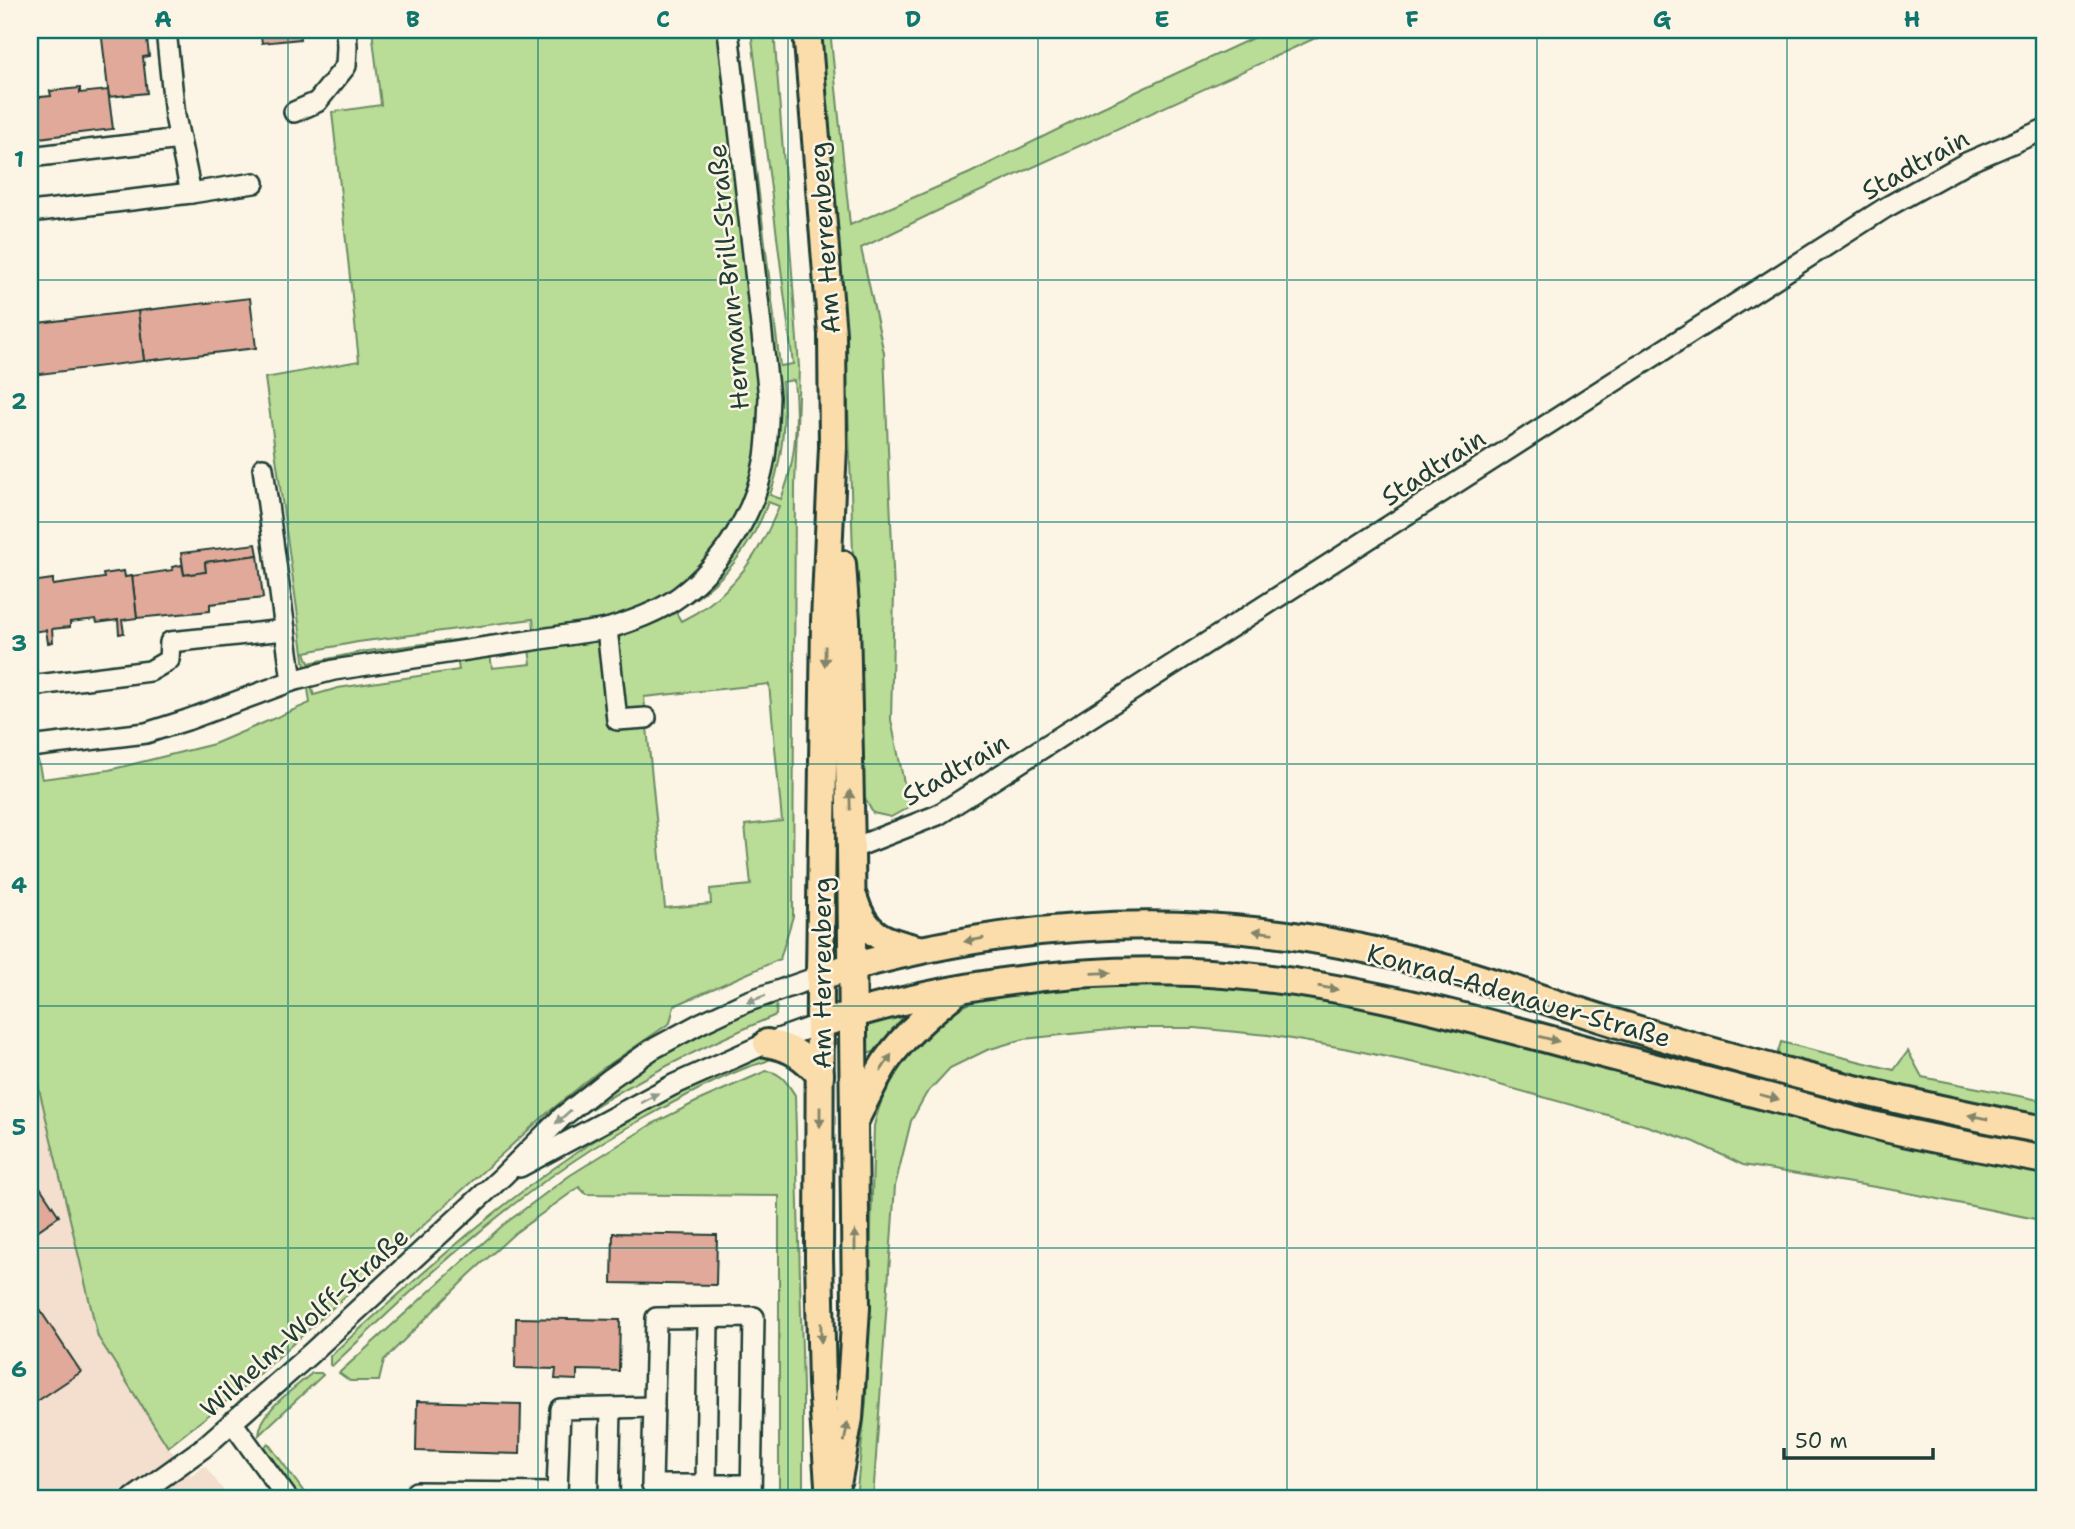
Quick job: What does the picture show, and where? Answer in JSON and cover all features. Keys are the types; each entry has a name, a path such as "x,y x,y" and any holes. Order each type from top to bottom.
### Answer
{"main road":[{"name":"Am Herrenberg","path":"807,30 832,334 833,447 825,621 820,976 819,1258 822,1384 832,1499"},
{"name":"Am Herrenberg","path":"832,1499 849,1418 856,1308 846,620 833,447"},
{"path":"851,890 864,923 872,931 894,943 919,950"},
{"name":"Konrad-Adenauer-Straße","path":"820,976 919,950 1028,931 1132,924 1263,932 1359,948 1450,970 1732,1058 1872,1095 2045,1130"},
{"name":"Konrad-Adenauer-Straße","path":"820,1024 961,987 1033,977 1131,972 1248,976 1415,1005 1883,1127 2045,1160"},
{"path":"854,1123 886,1061 899,1044 961,987"},
{"path":"766,1043 791,1049 807,1060 820,1074"}],"street":[{"path":"166,30 175,116 191,193"},
{"path":"294,112 317,102 346,66 346,30"},
{"name":"Hermann-Brill-Straße","path":"30,747 146,733 292,681 334,670 607,629 641,617 679,597 709,571 729,546 755,491 765,457 769,397 728,30"},
{"name":"Stadtrain","path":"851,849 938,815 1885,208 1966,163 2045,129"},
{"path":"30,157 180,139"},
{"path":"30,212 254,183"},
{"path":"263,468 292,681"},
{"path":"607,629 617,720 646,718"},
{"path":"30,686 150,671 169,660 170,642 285,630"},
{"name":"Wilhelm-Wolff-Straße","path":"132,1499 173,1472 310,1354 503,1176 562,1117 611,1078 651,1050 701,1023 734,1007 820,976"},
{"name":"Wilhelm-Wolff-Straße","path":"503,1176 573,1141 673,1085 766,1043 820,1024"},
{"path":"754,1317 751,1492 706,1486 652,1485 654,1407 656,1318 754,1317"},
{"path":"706,1486 708,1318"},
{"path":"415,1499 416,1492 557,1493 560,1409 654,1407"},
{"path":"609,1497 611,1409"},
{"path":"232,1422 288,1499"}],"shaded area":[{"path":"30,1051 98,1337 168,1447 191,1475 205,1466 230,1499 30,1499"}],"green space":[{"path":"372,30 739,30 780,366 793,364 751,30 774,30 799,367 795,486 793,916 780,959 674,1006 670,1023 598,1072 545,1115 253,1380 168,1447 98,1337 30,1051 30,762 38,760 42,779 109,770 214,744 310,703 265,378 359,361 332,112 381,105","holes":["794,380 796,410 793,456 781,499 770,495 782,439 782,382","768,502 779,506 762,541 741,573 714,600 681,621 675,611 720,579 753,535","533,619 534,630 360,652 309,663 305,652 358,642","529,649 531,664 492,668 490,654","457,657 459,670 338,688 314,695 309,681","769,684 782,821 745,825 751,885 710,889 711,904 665,908 644,697"]},
{"path":"819,30 830,30 850,225 970,173 1099,109 1270,30 1333,30 861,248 884,353 894,593 891,720 909,807 891,817 873,813 859,788 846,363"},
{"path":"1164,984 1240,989 1391,1013 1539,1049 1795,1119 2045,1172 2045,1221 1899,1191 1743,1165 1695,1142 1647,1126 1439,1068 1349,1049 1268,1035 1195,1028 1128,1028 1024,1039 987,1050 950,1068 926,1094 911,1121 895,1186 873,1499 856,1499 866,1401 874,1126 885,1092 896,1071 937,1024 959,1009 985,997 1040,988"},
{"path":"777,1001 776,1015 676,1061 579,1116 576,1111 669,1051 737,1017"},
{"path":"925,1008 886,1049 862,1055 862,1023"},
{"path":"1781,1042 1894,1070 1908,1051 1922,1077 2045,1101 2045,1117 1920,1092 1777,1055"},
{"path":"775,1054 767,1061 721,1078 669,1105 558,1171 441,1264 330,1365 330,1356 429,1268 497,1211 568,1158 662,1102 762,1055"},
{"path":"766,1071 780,1076 795,1095 803,1388 803,1499 779,1499 779,1196 586,1194 579,1187 515,1233 468,1276 384,1360 379,1381 350,1381 339,1373 503,1225 569,1176 652,1124"},
{"path":"312,1373 323,1375 259,1435 261,1426 272,1408"},
{"path":"268,1443 309,1499 301,1499 264,1448"}],"building":[{"path":"101,30 146,30 149,56 143,57 147,93 109,97"},
{"path":"260,30 299,30 300,39 262,43"},
{"path":"80,88 80,93 108,90 113,129 30,139 30,98 51,96 50,91"},
{"path":"250,298 256,348 144,361 138,311"},
{"path":"138,311 144,361 32,375 30,324"},
{"path":"256,544 258,555 205,562 206,572 184,575 181,553"},
{"path":"258,555 263,598 210,604 210,611 137,618 132,576 173,570 172,567 182,565 184,575 206,572 205,562"},
{"path":"124,571 125,577 132,576 137,618 122,620 124,633 119,634 118,620 97,623 96,619 70,622 70,627 52,629 53,642 48,643 46,630 30,632 31,582 53,579 53,585 104,578 103,574"},
{"path":"30,1172 59,1216 34,1233 30,1226"},
{"path":"613,1233 717,1235 716,1285 612,1283"},
{"path":"30,1295 81,1372 30,1406"},
{"path":"516,1318 620,1320 619,1371 577,1370 577,1380 555,1379 556,1369 515,1368"},
{"path":"417,1401 521,1404 520,1454 416,1451"}]}
